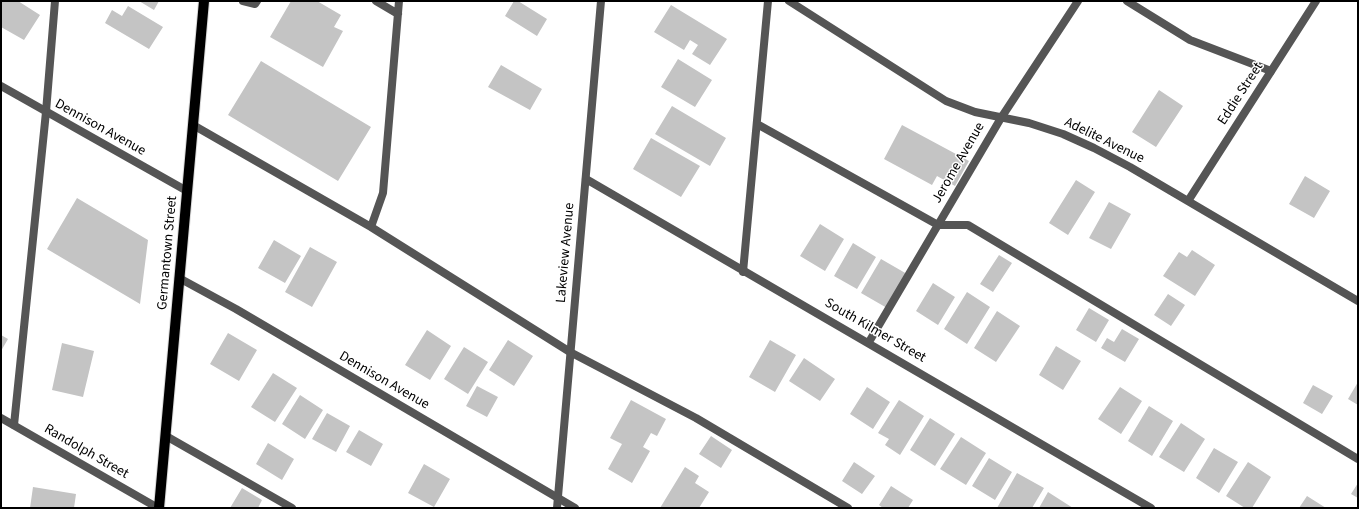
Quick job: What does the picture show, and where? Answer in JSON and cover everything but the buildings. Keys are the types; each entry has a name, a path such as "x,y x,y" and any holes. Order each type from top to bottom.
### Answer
{"main road":[{"name":"Germantown Street","path":"159,508 204,1"}],"street":[{"path":"14,425 46,112 55,1"},
{"path":"243,1 255,4 257,1"},
{"path":"376,1 398,14"},
{"path":"371,227 383,193 399,1"},
{"name":"Lakeview Avenue","path":"557,508 601,1"},
{"path":"743,272 768,1"},
{"name":"Adelite Avenue","path":"789,1 946,101 975,112 1029,123 1063,134 1094,148 1188,201 1358,301"},
{"name":"Jerome Avenue","path":"869,342 1001,118 1078,1"},
{"path":"1127,1 1190,40 1271,71"},
{"name":"Eddie Street","path":"1188,201 1316,1"},
{"name":"Dennison Avenue","path":"1,86 187,191"},
{"path":"756,124 938,225 968,225 1358,459"},
{"path":"193,125 371,227 570,352 696,418 848,508"},
{"name":"South Kilmer Street","path":"586,179 743,272 869,342 1151,508"},
{"name":"Dennison Avenue","path":"180,278 243,313 575,508"},
{"name":"Randolph Street","path":"1,418 159,508"},
{"path":"166,436 292,508"}]}
